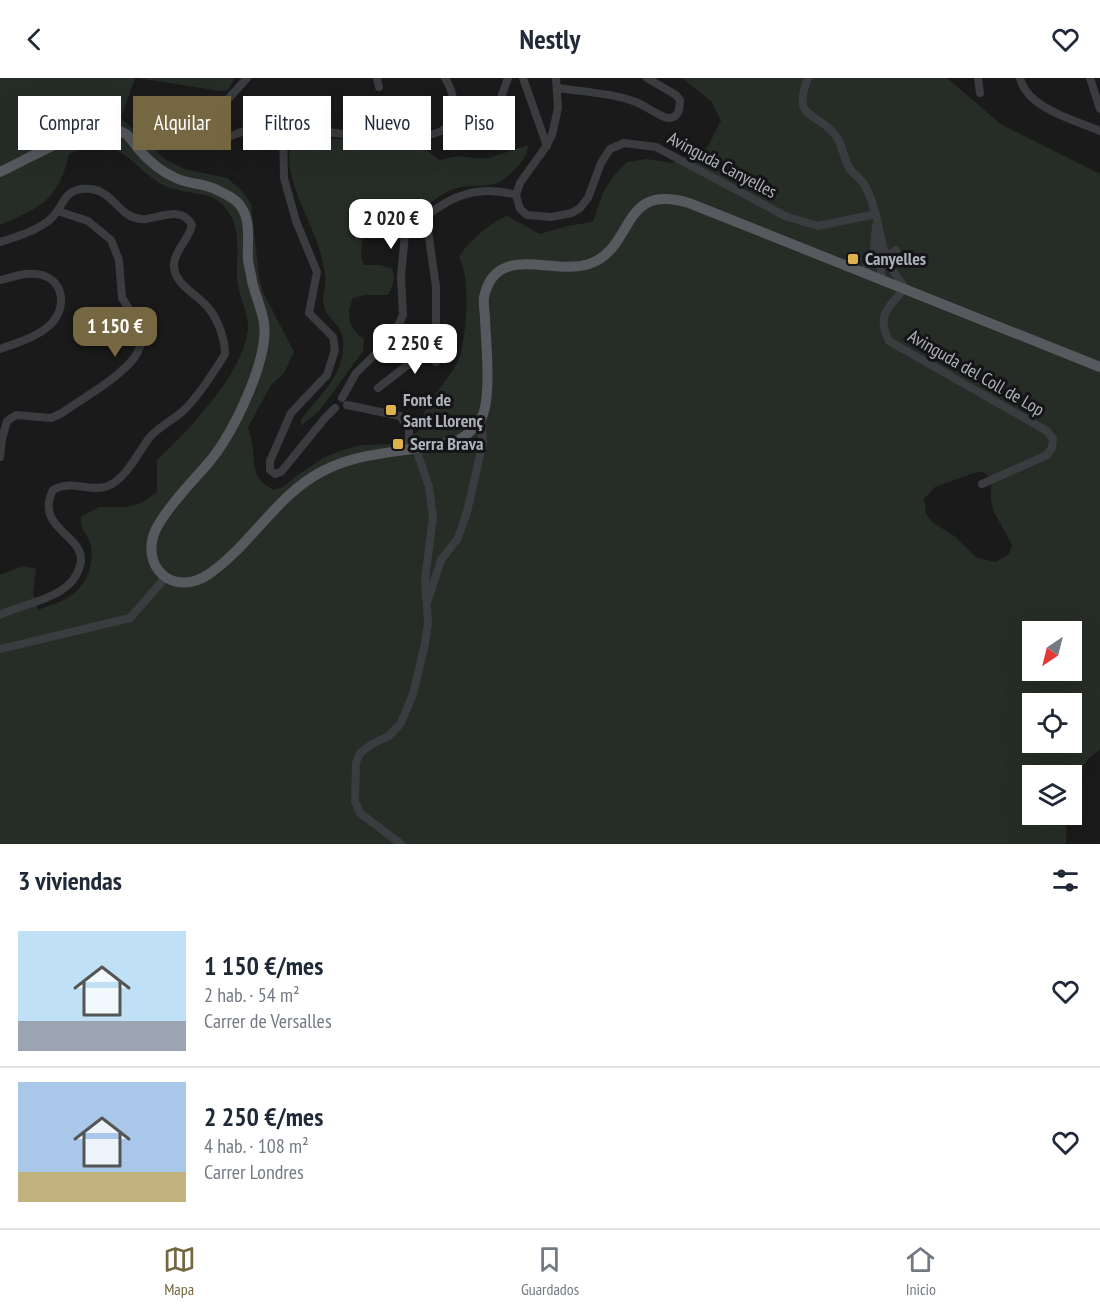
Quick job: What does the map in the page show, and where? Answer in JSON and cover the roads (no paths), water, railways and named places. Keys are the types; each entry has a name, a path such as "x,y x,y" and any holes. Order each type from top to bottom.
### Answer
{"main road":[{"path":"0,172 89,130 108,127 127,135 161,171 180,181 211,187 235,200 244,211 251,278 264,322 264,349 254,380 214,456 181,494 156,530 151,552 161,573 174,583 191,583 207,576 230,557 305,482 322,471 353,458 460,439 481,420 488,391 484,298 493,278 502,268 517,264 571,267 591,263 607,252 637,209 651,199 671,197 689,203 882,278 1100,367"}],"street":[{"path":"231,96 247,78"},
{"path":"331,131 398,139 419,138 440,132 449,126 455,113 450,85 446,78"},
{"path":"502,96 508,78"},
{"path":"523,78 547,146"},
{"path":"344,402 356,373 393,337 403,315 401,276 405,234 449,200 464,194 494,191 516,195 520,183 547,146 552,135 558,108 556,78"},
{"path":"558,88 612,96 645,106 665,118 674,117 679,111 680,100 676,95 647,78"},
{"path":"808,78 802,93 802,103 806,112 833,131 850,169 865,186 876,214 886,257 905,288"},
{"path":"978,78 980,93"},
{"path":"1020,78 1022,87 1029,98 1100,131"},
{"path":"1090,78 1100,109"},
{"name":"Avinguda Canyelles","path":"516,195 520,209 527,215 551,217 572,213 580,208 588,198 601,163 610,149 624,144 656,147 785,216 818,226 876,214"},
{"path":"283,150 284,178 296,221 317,272 309,313 333,337 335,350 327,375 291,413 270,461 270,470 275,474 281,471 335,408 335,400 400,416 409,429 412,449 429,487 432,517 425,580 428,622 425,644 407,711 401,723 389,736 360,753 356,763 355,801 360,813 401,844"},
{"path":"0,242 20,236 47,222 58,211 63,198 80,189 93,189 105,194 132,217 146,219 161,214 178,214 189,220 192,225 174,262 175,269 181,283 210,310 224,340 225,354 184,410 158,429 116,481 98,488 66,485 53,490 48,507 51,516 79,550 81,565 70,585 53,595 0,615"},
{"path":"0,457 2,438 8,421 16,415 51,418 62,413 122,370 134,358 141,345 144,332 122,298 119,260 111,240 88,221 58,211"},
{"path":"863,271 873,260 876,214"},
{"path":"426,216 436,287 436,362"},
{"path":"876,236 882,278"},
{"path":"886,257 896,250"},
{"path":"0,280 20,274 44,276 57,285 62,292 62,301 50,325 0,350"},
{"name":"Avinguda del Coll de Lop","path":"905,288 884,315 883,328 889,341 1047,431 1053,439 1052,448 1047,455 982,484"},
{"path":"378,388 436,343"},
{"path":"426,608 441,560 458,537 467,512 483,442 481,420"},
{"path":"0,649 130,618 166,577"}],"place":[{"name":"Canyelles","path":"853,259"},
{"name":"Font de Sant Llorenç","path":"391,410"},
{"name":"Serra Brava","path":"398,444"}]}
